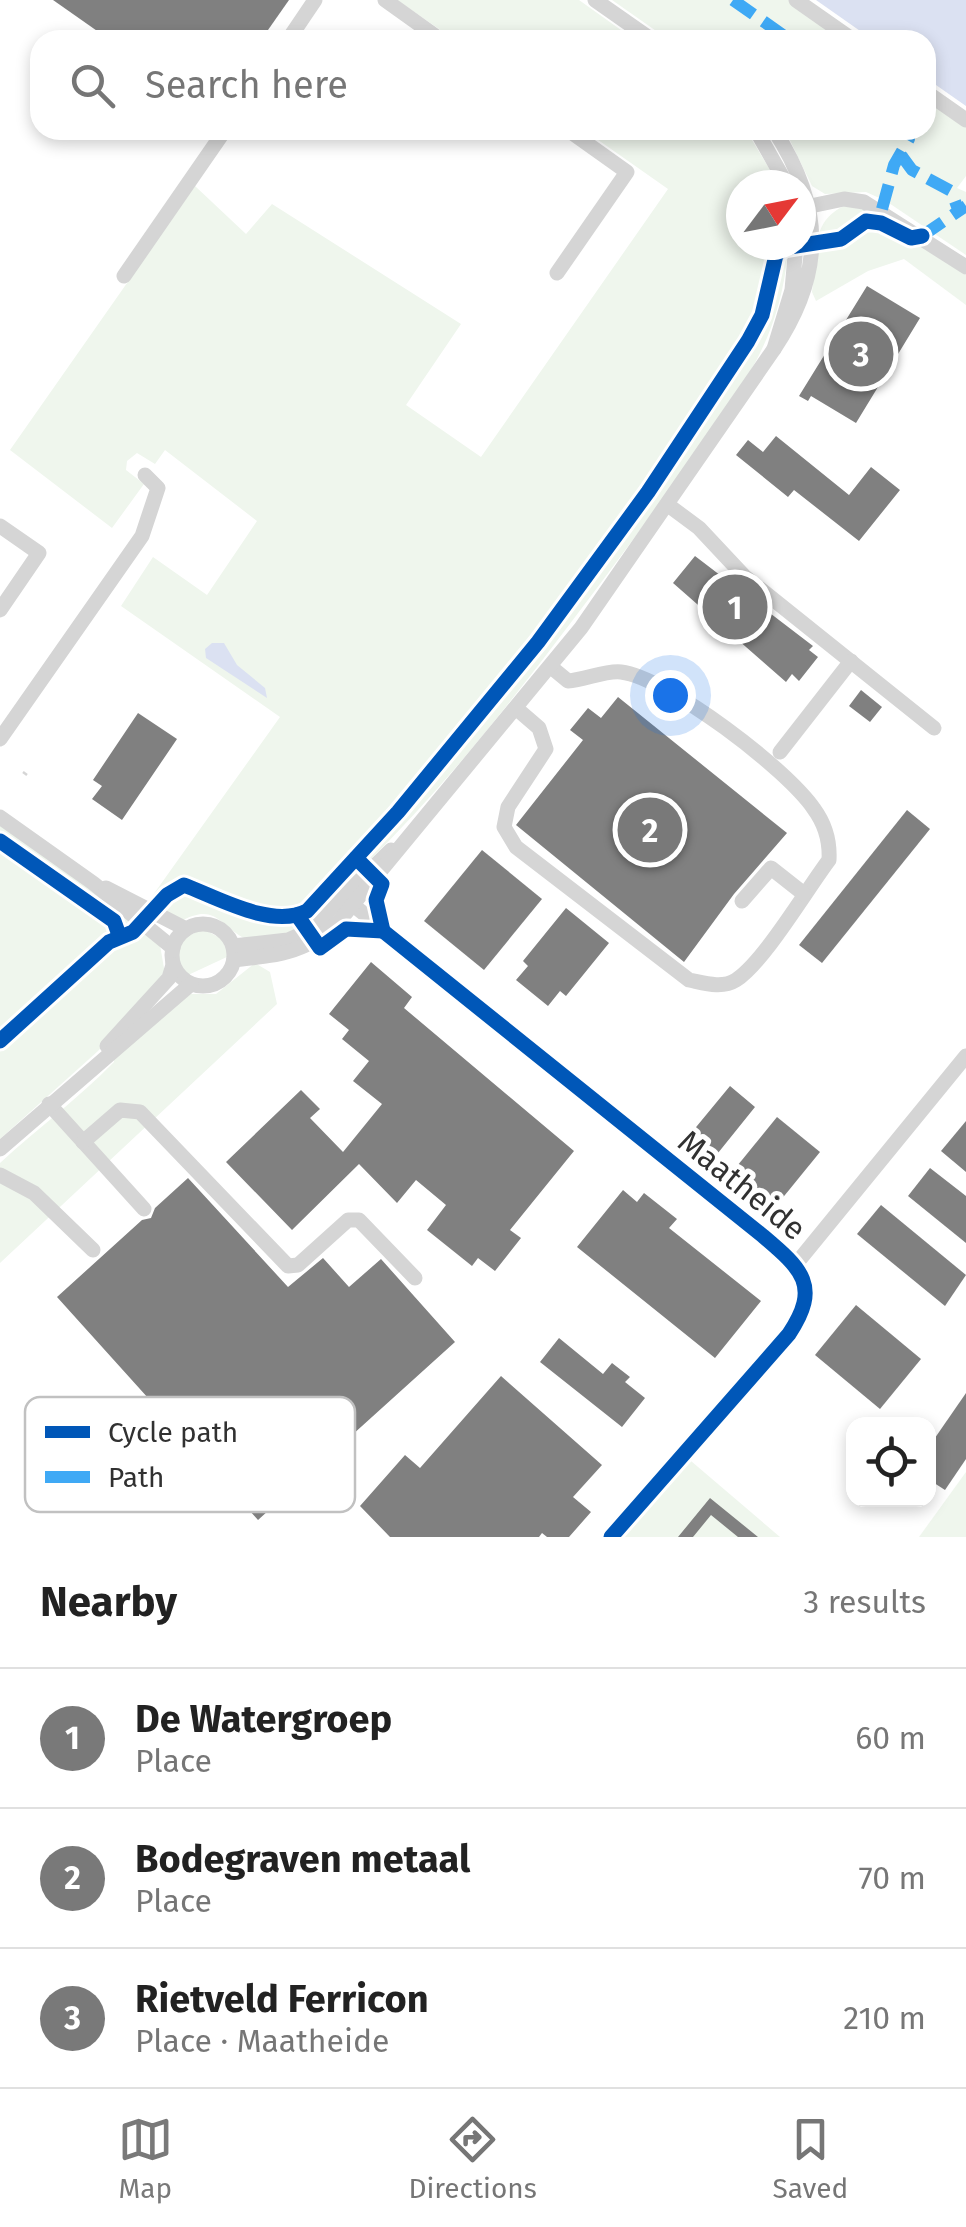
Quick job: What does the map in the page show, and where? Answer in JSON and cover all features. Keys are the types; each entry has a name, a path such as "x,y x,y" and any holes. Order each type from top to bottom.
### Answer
{"street":[{"path":"295,30 315,0"},
{"path":"385,0 427,30"},
{"path":"595,0 638,30"},
{"path":"796,0 838,30"},
{"path":"936,99 966,120"},
{"path":"124,276 218,140"},
{"path":"557,273 627,172 582,140"},
{"path":"761,140 778,170"},
{"path":"780,140 796,170"},
{"path":"816,205 844,200 864,202 966,267"},
{"path":"774,348 792,290 795,260"},
{"path":"233,953 292,954 324,936 347,901 417,828 517,709 668,505 774,348 807,291 812,260"},
{"path":"0,739 142,536 158,488 146,474"},
{"path":"668,505 699,528 744,576 934,728"},
{"path":"0,526 39,553 0,610"},
{"path":"780,752 850,660"},
{"path":"517,709 538,728 546,749 508,807 504,827 516,846 689,980 715,986 734,982 756,960 829,860 830,845 815,809 772,768 658,683 617,671 568,681 551,667"},
{"path":"0,817 94,883 172,948"},
{"path":"742,901 771,868 804,894"},
{"path":"94,883 134,899 186,929 212,925 233,953"},
{"name":"Maatheide","path":"347,901 796,1264 806,1300 789,1334 611,1537"},
{"path":"96,1062 169,978 174,965 172,948 186,929"},
{"path":"0,1149 96,1062 191,984 218,982 233,953"},
{"path":"174,965 191,984"},
{"name":"Maatheide","path":"796,1264 966,1056"},
{"path":"49,1104 144,1209"},
{"path":"83,1142 120,1110 140,1112 288,1266 298,1264 348,1220 359,1220 415,1278"},
{"path":"0,1174 34,1193 93,1250"}],"path":[{"path":"11,787 25,774 34,757"}],"shaded area":[{"path":"397,0 579,0 621,30 440,30"},
{"path":"612,0 789,0 832,30 655,30"},
{"path":"936,103 966,124 966,176 957,188 966,192 966,255 886,201 866,192 825,194 816,188 816,170 804,170 790,140 936,140"},
{"path":"598,140 752,140 770,170 726,170 726,260 786,260 785,275 769,333 756,361 694,457 469,752 324,913 302,930 266,940 242,937 207,914 177,923 148,902 280,717 121,606 153,557 207,595 257,521 165,450 155,464 137,453 127,461 126,470 144,484 112,528 10,450 195,186 246,234 272,204 461,324 406,405 481,457 668,189"},
{"path":"844,206 862,208 966,275 966,305 904,259 868,271 816,301 812,292 817,242 825,221"},
{"path":"0,825 130,916 160,945 165,974 98,1051 0,1139"},
{"path":"205,930 222,939 229,956 186,976 178,961 180,947 189,936"},
{"path":"255,963 270,972 277,1004 0,1263 0,1163 101,1075 114,1062 114,1055 189,994 216,994"},
{"path":"691,1461 780,1537 623,1537"},
{"path":"966,1472 966,1537 919,1537"}],"water":[{"path":"816,0 966,0 966,106 936,85 936,30 859,30"},
{"path":"212,643 224,643 237,665 265,688 267,698 206,658 205,649"}],"building":[{"path":"53,0 289,0 268,30 96,30"},
{"path":"867,286 920,318 856,423 811,396 808,401 799,396"},
{"path":"776,436 849,495 871,467 900,490 859,541 794,490 788,497 736,455 748,440 763,452"},
{"path":"695,556 813,646 809,650 818,657 799,681 792,674 786,682 673,583"},
{"path":"861,690 882,707 870,722 849,706"},
{"path":"618,697 787,833 734,894 684,962 516,825 583,740 570,730 588,708 601,718"},
{"path":"138,713 177,739 122,820 92,799 102,786 93,780"},
{"path":"907,810 930,829 822,963 799,945"},
{"path":"482,850 542,899 484,970 424,921"},
{"path":"566,908 609,943 566,996 560,991 548,1006 516,980 528,966 523,961"},
{"path":"371,962 412,997 404,1008 574,1151 510,1230 521,1238 495,1271 478,1258 472,1266 427,1230 446,1205 416,1180 397,1203 359,1164 292,1230 226,1162 301,1090 320,1109 310,1118 343,1152 382,1104 353,1081 369,1061 342,1039 349,1030 329,1014"},
{"path":"730,1086 755,1107 718,1153 710,1147 705,1154 692,1144 698,1136 692,1132"},
{"path":"777,1117 820,1152 776,1206 733,1171"},
{"path":"966,1121 966,1172 941,1151"},
{"path":"930,1168 966,1196 966,1243 908,1196"},
{"path":"188,1178 288,1287 323,1258 349,1287 381,1259 455,1342 355,1432 355,1397 147,1397 57,1297 142,1220 151,1218 155,1208"},
{"path":"623,1190 637,1202 644,1193 677,1219 669,1228 761,1301 715,1358 577,1247"},
{"path":"881,1205 966,1275 945,1306 857,1234"},
{"path":"856,1305 921,1359 880,1409 815,1355"},
{"path":"559,1338 603,1374 612,1363 630,1377 625,1382 645,1398 622,1427 540,1362"},
{"path":"501,1376 602,1465 573,1497 591,1512 569,1537 547,1537 542,1533 539,1537 390,1537 360,1506 405,1455 420,1468"},
{"path":"966,1393 966,1459 945,1490 936,1484 936,1436"},
{"path":"710,1498 758,1537 738,1537 711,1515 693,1537 678,1537"},
{"path":"251,1512 267,1512 258,1520"}],"marked path":[{"path":"733,0 776,30"},
{"path":"882,209 894,165 908,140"},
{"path":"901,155 912,170 951,191 958,209"},
{"path":"922,236 966,206"}],"cycle path":[{"path":"0,1041 109,942 133,932 167,895 184,885 262,914 293,916 307,911 398,812 538,642 648,492 748,341 762,315 776,255 783,248 841,239 866,221 881,223 911,238 922,236"},
{"path":"0,841 114,921 119,935"},
{"path":"297,915 320,948 346,929 383,931 376,900 382,884 356,858"},
{"path":"383,931 763,1236 788,1258 803,1279 804,1303 789,1334 611,1537"}],"place":[{"name":"Rietveld Ferricon","path":"861,354"},
{"name":"De Watergroep","path":"735,607"},
{"name":"Bodegraven metaal","path":"650,830"}]}
